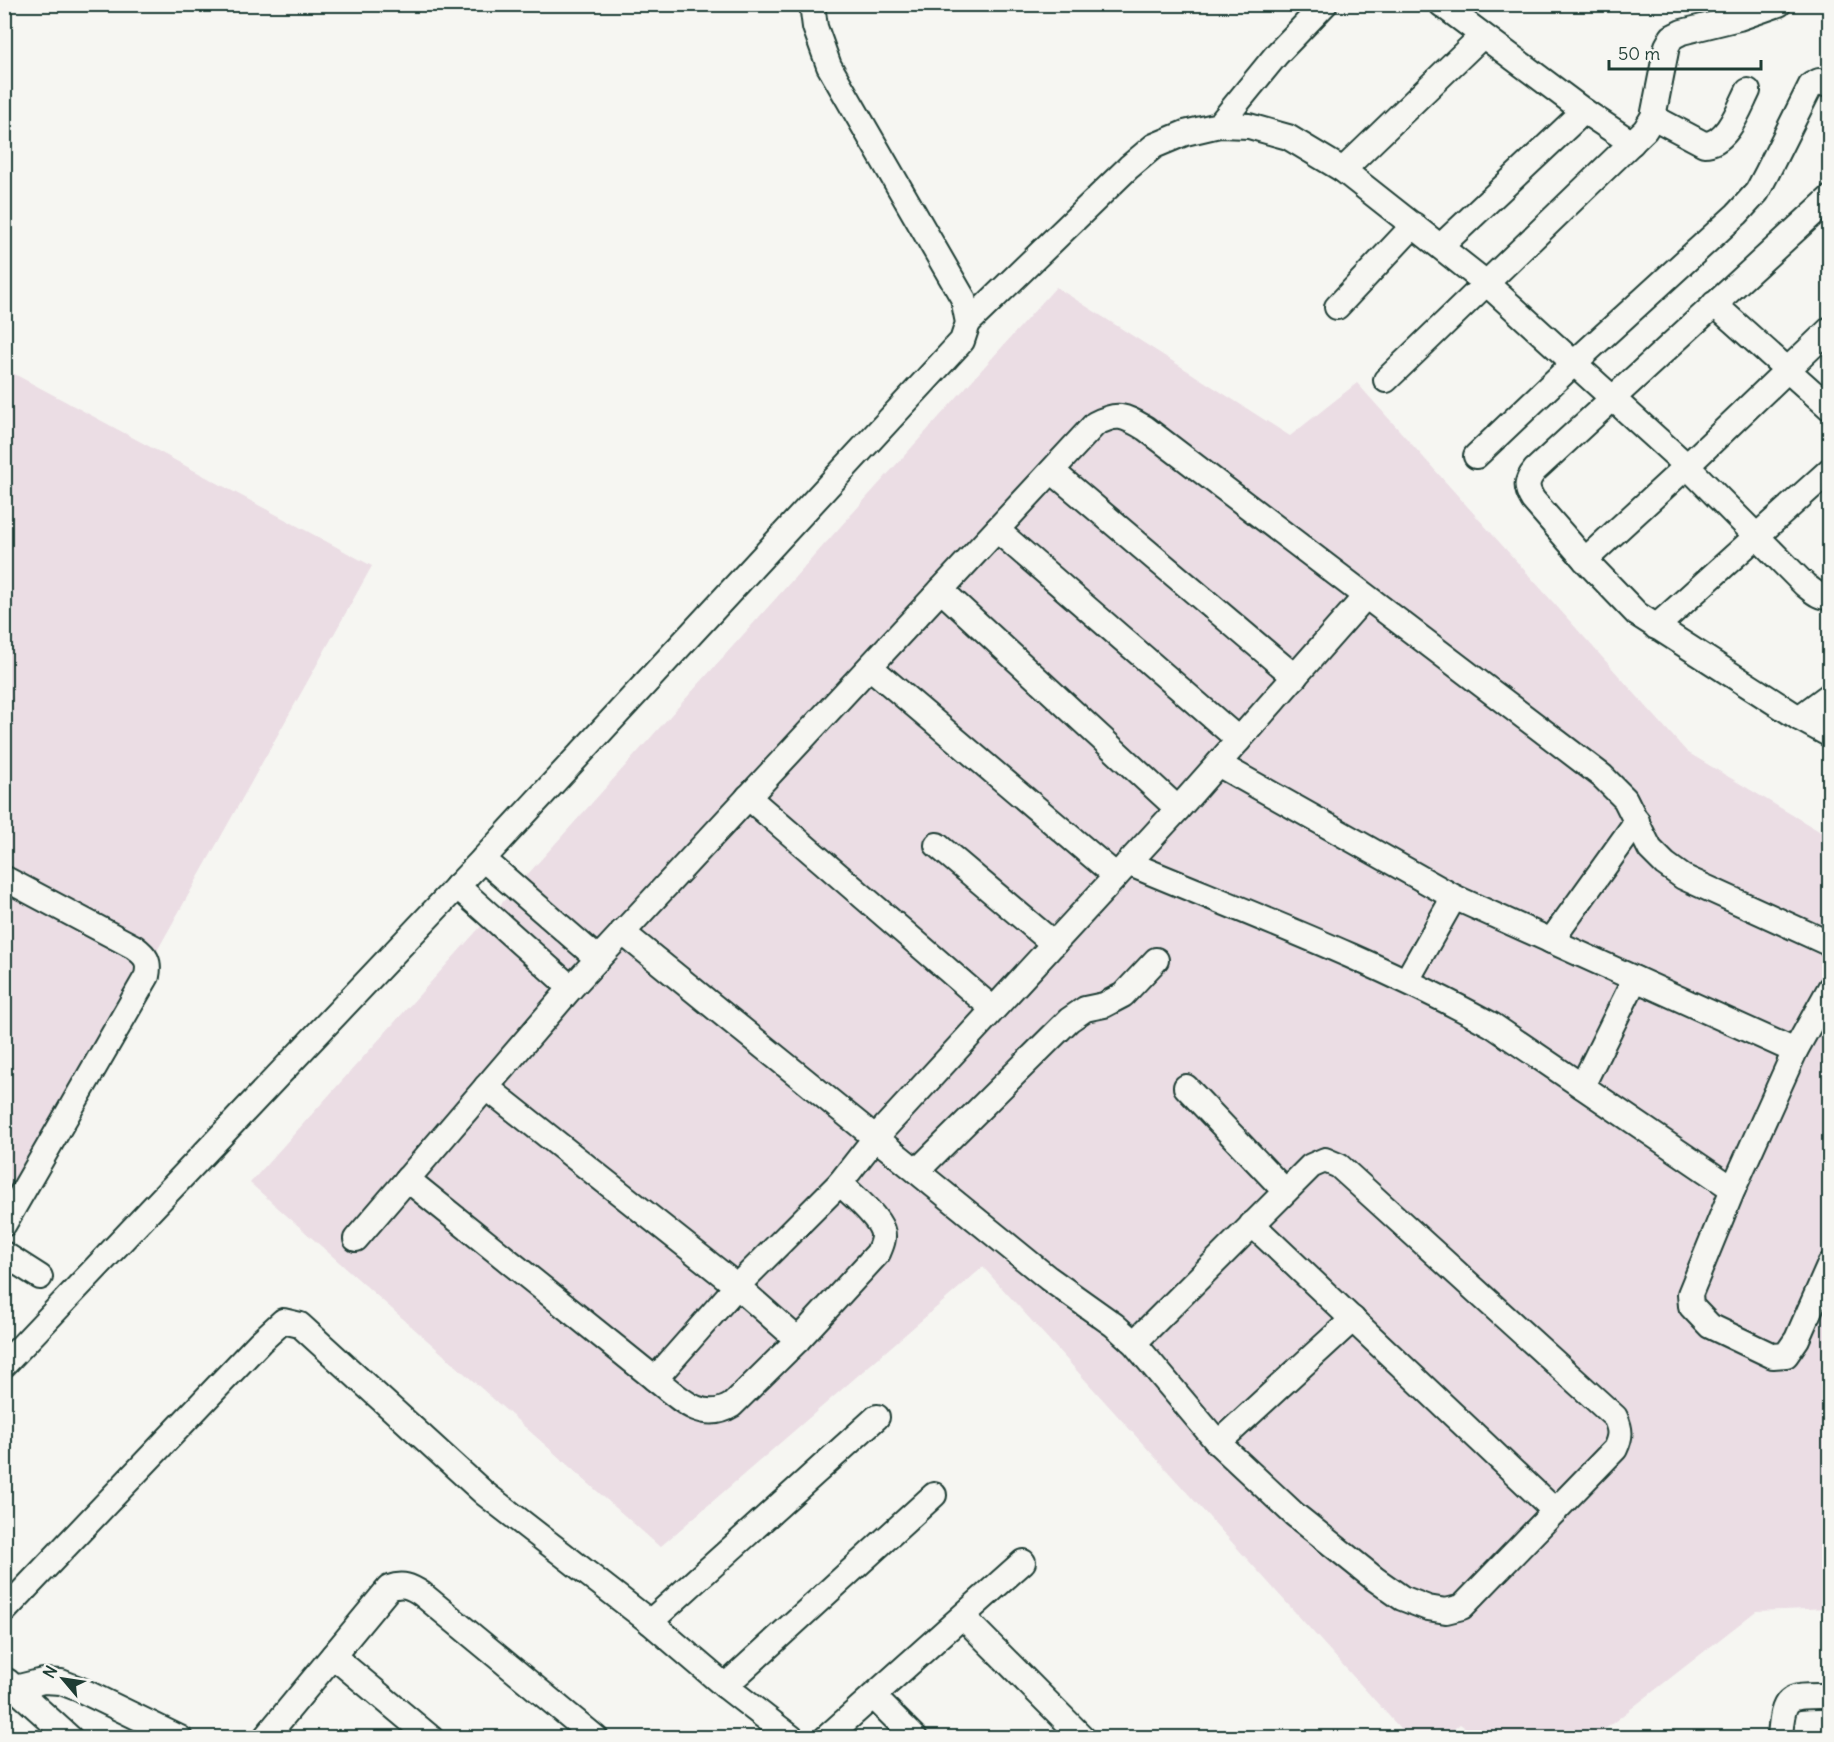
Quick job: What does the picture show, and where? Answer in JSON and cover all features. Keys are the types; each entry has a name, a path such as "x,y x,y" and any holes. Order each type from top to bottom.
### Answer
{"street":[{"path":"812,4 815,27 829,66 963,297 968,323"},
{"path":"1441,4 1584,111 1632,143"},
{"path":"1386,380 1645,130 1653,117 1667,46 1672,37 1708,14 1763,11 1779,4"},
{"path":"1219,125 1256,78 1319,7"},
{"path":"1343,170 1482,36"},
{"path":"1476,456 1737,214 1757,192 1811,85 1819,81 1830,86"},
{"path":"1653,117 1704,144 1711,144 1720,140 1727,130 1748,91"},
{"path":"1441,246 1584,111"},
{"path":"4,1365 483,860 962,341 968,323 1129,166 1154,146 1185,133 1219,125 1249,126 1288,137 1343,170 1486,283 1687,466 1757,534 1805,585 1824,598 1830,597"},
{"path":"1830,198 1535,470 1528,479 1526,489 1585,560 1637,614 1799,718 1830,735"},
{"path":"1337,307 1414,225"},
{"path":"1714,304 1830,408"},
{"path":"1585,560 1830,329"},
{"path":"356,1239 598,958 1095,424 1111,415 1127,418 1145,428 1602,776 1624,800 1650,849 1665,864 1683,877 1830,945"},
{"path":"1656,627 1830,470"},
{"path":"1052,471 1295,677"},
{"path":"997,530 1239,740"},
{"path":"941,590 1178,809"},
{"path":"655,1379 737,1286 840,1183 876,1137 1178,809 1365,597"},
{"path":"870,667 1122,870 1407,980 1492,1025 1733,1189"},
{"path":"1799,718 1830,695"},
{"path":"1218,764 1454,897 1795,1051"},
{"path":"748,797 993,1009"},
{"path":"1551,941 1637,821"},
{"path":"938,845 1054,944"},
{"path":"483,860 598,958"},
{"path":"4,878 134,947 145,956 149,964 147,976 4,1224"},
{"path":"457,886 571,988"},
{"path":"1407,980 1454,897"},
{"path":"622,932 1048,1278 1114,1325 1134,1343 1218,1443 1294,1514 1402,1598 1428,1608 1446,1611 1462,1607 1615,1449 1620,1438 1621,1429 1615,1417 1339,1167 1325,1160 1311,1166 1134,1343"},
{"path":"917,1171 1069,1020 1085,1009 1104,1005 1123,995 1156,960"},
{"path":"1582,1086 1635,979"},
{"path":"1830,988 1795,1051 1733,1189 1690,1294 1691,1306 1710,1326 1773,1356 1786,1355 1797,1339 1830,1264"},
{"path":"486,1087 737,1286 798,1340"},
{"path":"1186,1087 1285,1191"},
{"path":"407,1179 655,1379 691,1407 706,1412 721,1412 732,1405 798,1340 878,1253 883,1241 882,1229 840,1183"},
{"path":"1252,1224 1555,1511"},
{"path":"4,1254 40,1277"},
{"path":"1218,1443 1353,1319"},
{"path":"4,1611 283,1321 300,1325 484,1493 650,1622 725,1686 792,1737"},
{"path":"650,1622 877,1417"},
{"path":"725,1686 934,1495"},
{"path":"826,1737 1023,1562"},
{"path":"266,1737 388,1588 400,1584 411,1586 596,1737"},
{"path":"963,1617 1083,1737"},
{"path":"333,1656 431,1737"},
{"path":"10,1684 61,1682 180,1737"},
{"path":"10,1684 70,1737"},
{"path":"873,1696 915,1737"},
{"path":"1780,1737 1785,1703 1796,1696 1830,1696"}],"shaded area":[{"path":"1056,287 1290,436 1357,383 1687,752 1829,837 1829,1608 1756,1611 1595,1737 1478,1737 1460,1724 1444,1737 1408,1737 983,1267 660,1547 250,1183"},
{"path":"5,369 372,566 5,1223"}]}
